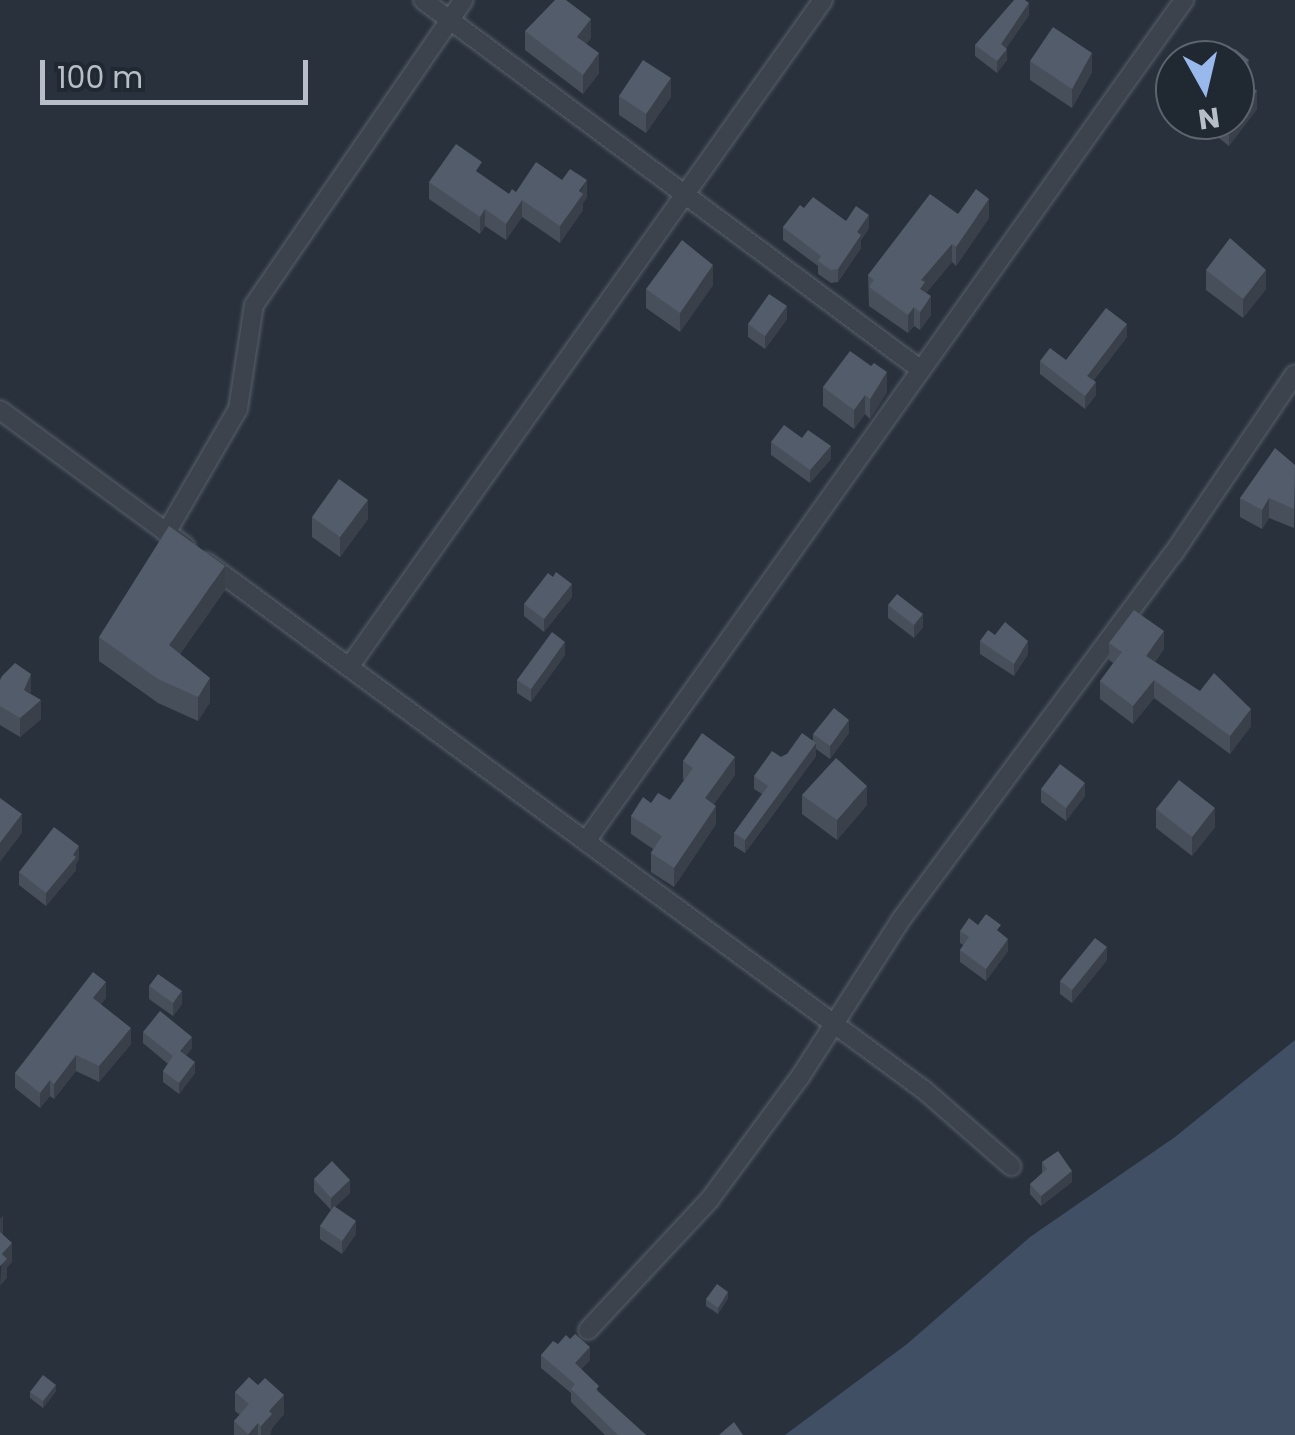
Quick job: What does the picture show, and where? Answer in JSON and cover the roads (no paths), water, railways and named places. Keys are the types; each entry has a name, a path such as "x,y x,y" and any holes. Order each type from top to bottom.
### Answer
{"street":[{"path":"423,0 681,196 921,370"},
{"path":"166,533 238,410 248,368 254,305 464,0"},
{"path":"349,667 822,0"},
{"path":"586,841 1184,0"},
{"path":"588,1330 710,1199 835,1024 900,922 1173,554 1295,374"},
{"path":"0,410 924,1090 1012,1166"}],"water":[{"path":"1295,1040 1295,1435 785,1435 907,1344 1030,1237 1175,1137"}]}
